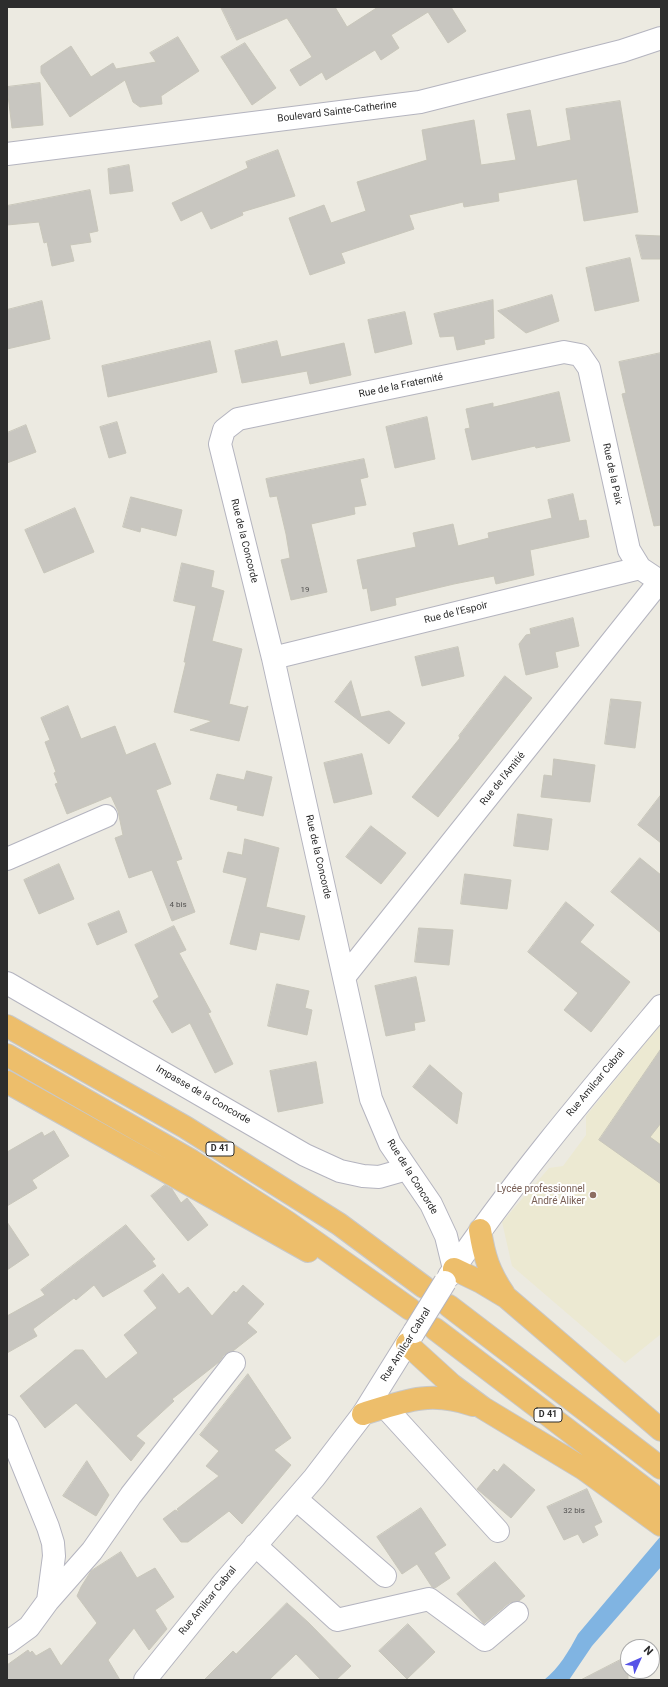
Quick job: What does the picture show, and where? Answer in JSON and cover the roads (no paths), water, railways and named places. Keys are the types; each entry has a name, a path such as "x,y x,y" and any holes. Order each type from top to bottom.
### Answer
{"highway":[{"name":"D 41","path":"7,1026 185,1127 339,1224 424,1287"},
{"name":"D 41","path":"7,1055 192,1161 287,1222 406,1306 7,1082"},
{"path":"480,1230 483,1253 491,1275 506,1296"},
{"path":"450,1276 481,1282 506,1296 661,1430"},
{"name":"D 41","path":"449,1306 661,1468"},
{"name":"D 41","path":"435,1329 661,1501"},
{"path":"410,1338 452,1385 483,1408 584,1469 661,1525"},
{"path":"363,1414 416,1398 435,1397 457,1399 483,1408"}],"street":[{"name":"Boulevard Sainte-Catherine","path":"7,154 420,102 622,51 661,38"},
{"name":"Rue de la Fraternité","path":"224,430 238,419 564,352 580,355"},
{"name":"Rue de la Paix","path":"580,355 589,368 629,550 640,568 661,581"},
{"name":"Rue de la Concorde","path":"224,430 220,444 273,658 345,976 371,1099 390,1144 431,1204 446,1236 450,1276"},
{"name":"Rue de l'Espoir","path":"273,658 640,568"},
{"name":"Rue de l'Amitié","path":"345,976 661,581"},
{"path":"7,859 106,816"},
{"name":"Impasse de la Concorde","path":"7,983 306,1155 340,1171 379,1177 407,1169"},
{"name":"Rue Amilcar Cabral","path":"145,1680 256,1545 296,1499 363,1414 480,1230 536,1156 661,1006"},
{"path":"7,1643 29,1627 48,1601 92,1551 131,1495 234,1363"},
{"path":"385,1407 498,1531"},
{"path":"7,1426 53,1543 53,1570 48,1601"},
{"path":"296,1499 386,1576"},
{"path":"256,1545 337,1620 429,1599 485,1640 517,1613"}],"water":[{"path":"660,1537 661,1567 592,1646 569,1680 544,1680 563,1659 578,1634"}],"place":[{"name":"Lycée professionnel André Aliker","path":"593,1195"}]}
